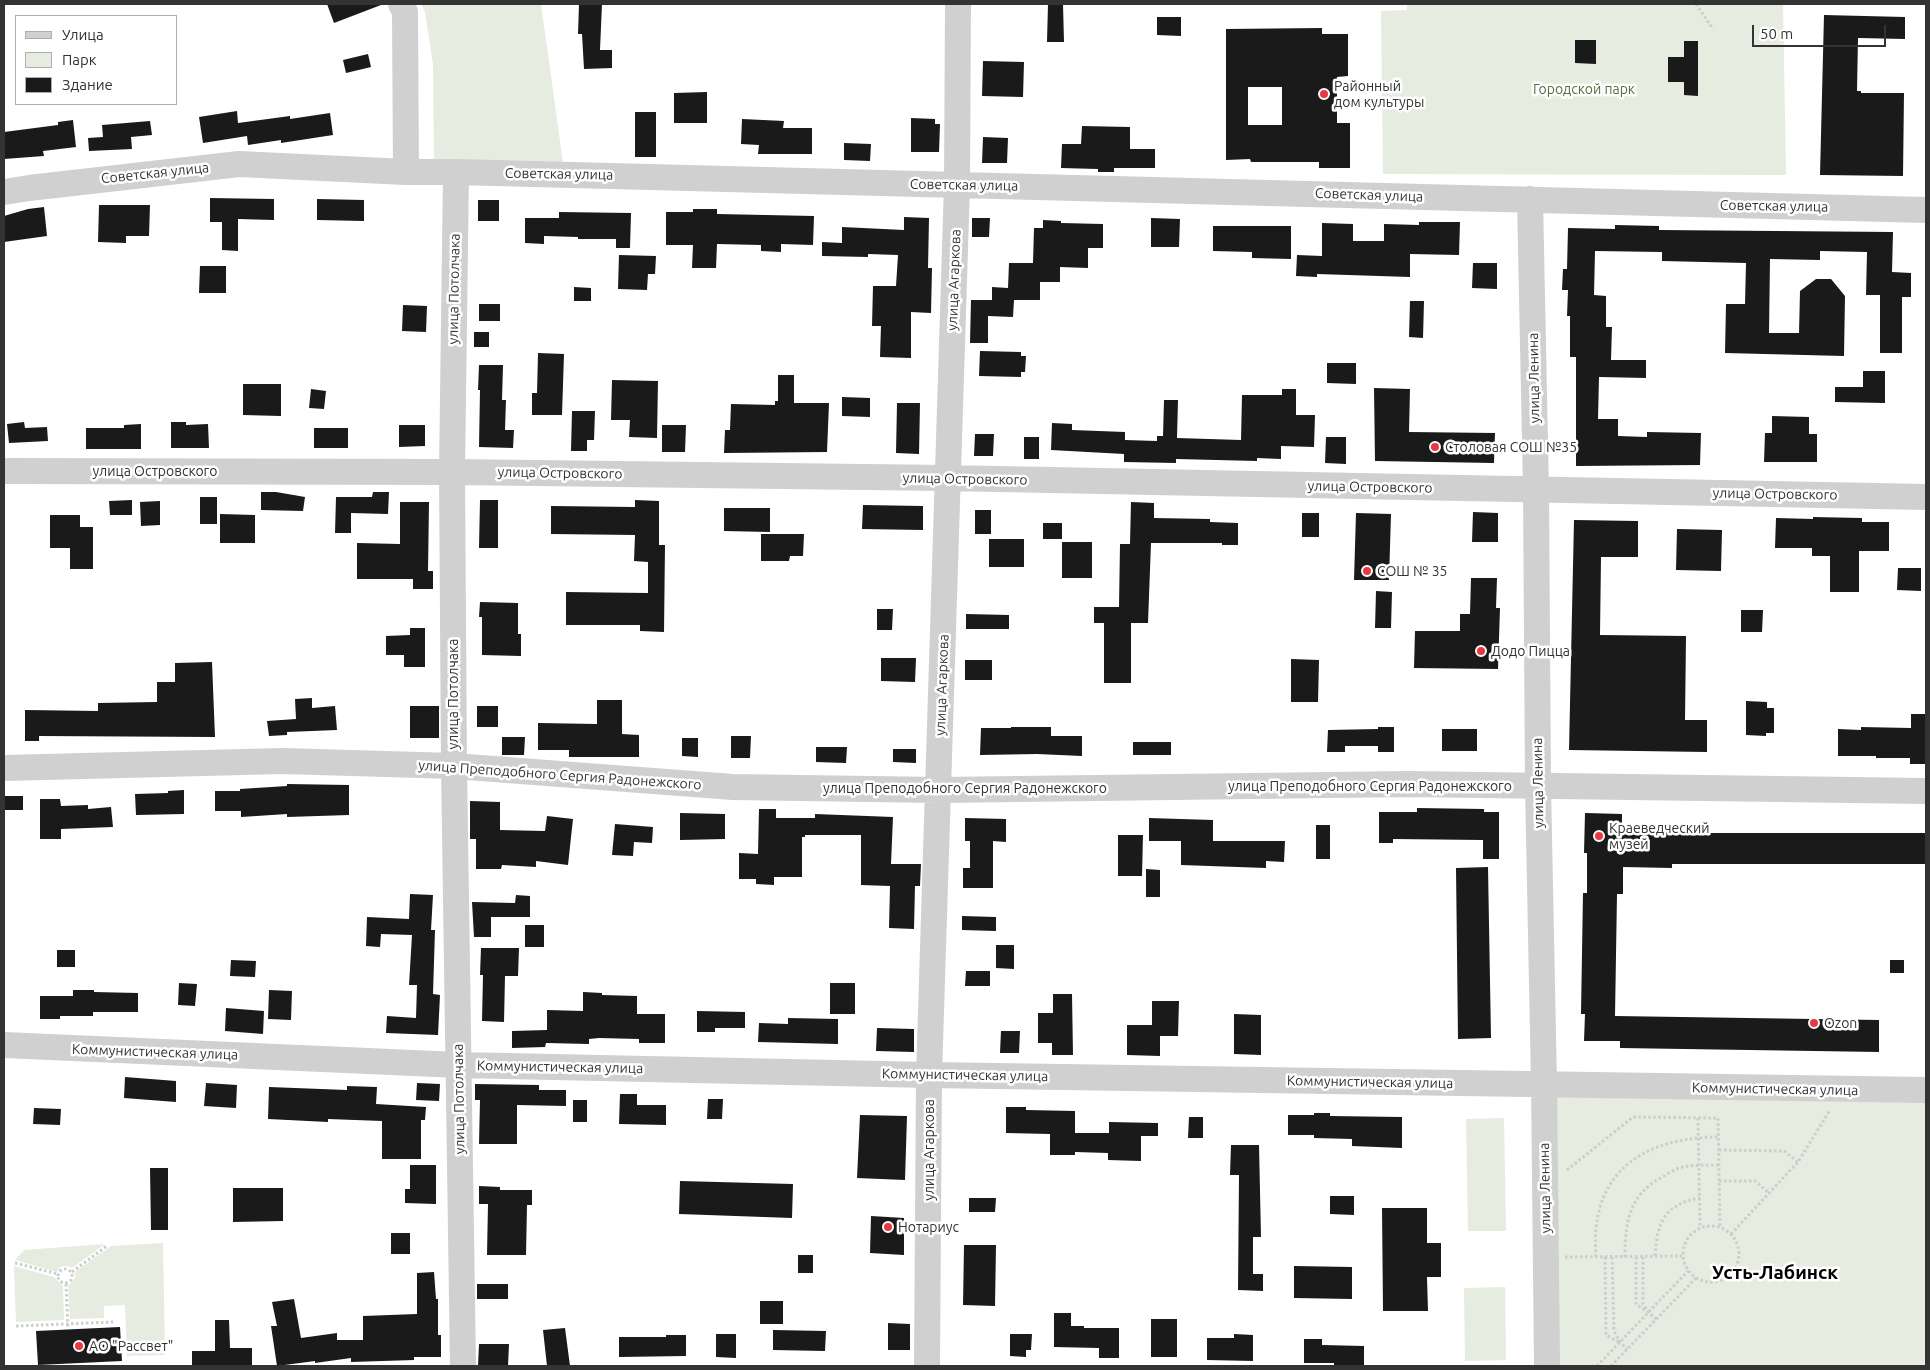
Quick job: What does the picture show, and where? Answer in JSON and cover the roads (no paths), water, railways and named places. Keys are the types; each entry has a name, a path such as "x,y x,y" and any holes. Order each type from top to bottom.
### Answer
{"street":[{"path":"401,4 405,12 406,172"},
{"name":"улица Агаркова","path":"927,1366 929,1075 957,185 958,4"},
{"name":"Советская улица","path":"4,192 239,164 406,172 1926,210"},
{"name":"улица Потолчака","path":"456,172 452,472 454,766 463,1366"},
{"name":"улица Ленина","path":"1530,200 1544,1084 1559,1254 1547,1366"},
{"name":"улица Островского","path":"4,471 452,472 947,478 1926,497"},
{"name":"улица Преподобного Сергия Радонежского","path":"4,768 283,761 454,766 733,787 939,790 1408,784 1926,791"},
{"name":"Коммунистическая улица","path":"4,1045 459,1065 929,1075 1926,1090"}],"place":[{"name":"Районный дом культуры","path":"1324,94"},
{"name":"Столовая СОШ №35","path":"1435,447"},
{"name":"СОШ № 35","path":"1367,571"},
{"name":"Додо Пицца","path":"1481,651"},
{"name":"Краеведческий музей","path":"1599,836"},
{"name":"Ozon","path":"1814,1023"},
{"name":"Нотариус","path":"888,1227"},
{"name":"АО \"Рассвет\"","path":"79,1346"}],"district":[{"name":"Усть-Лабинск","path":"1775,1273"}],"park label":[{"name":"Городской парк","path":"1584,89"}]}
